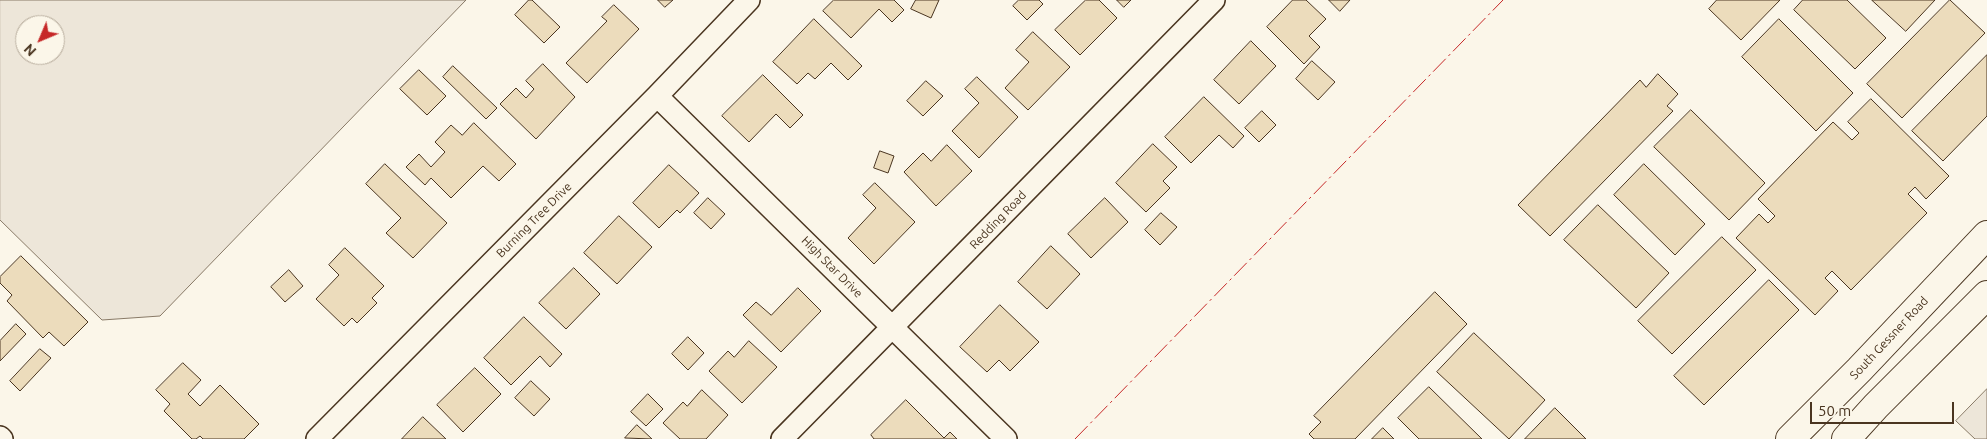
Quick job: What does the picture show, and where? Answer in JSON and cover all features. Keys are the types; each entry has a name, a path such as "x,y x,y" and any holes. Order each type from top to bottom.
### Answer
{"main road":[{"name":"South Gessner Road","path":"1790,439 1859,370 1987,235"},
{"path":"1846,439 1876,406 1980,303 1944,280"}],"street":[{"name":"Burning Tree Drive","path":"317,439 658,96 749,0"},
{"name":"Redding Road","path":"782,439 1214,0"},
{"name":"High Star Drive","path":"658,96 1006,439"}],"shaded area":[{"path":"0,0 466,0 160,316 102,320 0,220"},
{"path":"1987,389 1987,439 1975,439 1956,421"}],"building":[{"path":"529,0 532,0 560,27 544,43 515,15"},
{"path":"658,0 673,0 665,7"},
{"path":"834,0 894,0 904,10 892,22 879,9 851,38 823,11"},
{"path":"916,0 939,0 931,18 911,9"},
{"path":"1019,0 1039,0 1043,4 1027,20 1013,6"},
{"path":"1086,0 1099,0 1117,18 1080,55 1055,30"},
{"path":"1117,0 1131,0 1124,7"},
{"path":"1293,0 1306,0 1326,19 1309,36 1320,47 1304,64 1267,27"},
{"path":"1329,0 1350,0 1340,11"},
{"path":"1717,0 1780,0 1741,40 1709,9"},
{"path":"1803,0 1847,0 1886,38 1855,69 1794,10"},
{"path":"1872,0 1935,0 1906,31"},
{"path":"1950,0 1985,33 1902,118 1867,84"},
{"path":"614,5 639,29 587,83 566,63 607,21 602,17"},
{"path":"814,19 862,66 848,80 831,63 815,79 808,73 797,84 773,62"},
{"path":"1779,19 1853,93 1816,131 1742,57"},
{"path":"1033,32 1070,67 1028,110 1005,88 1029,62 1016,50"},
{"path":"1251,41 1276,66 1239,104 1214,80"},
{"path":"1987,55 1987,116 1943,161 1912,131"},
{"path":"1312,61 1335,82 1318,100 1296,79"},
{"path":"543,64 575,97 536,139 500,104 516,88 526,98 534,89 526,81"},
{"path":"453,66 497,108 486,119 443,77"},
{"path":"419,70 446,96 427,115 400,89"},
{"path":"1658,74 1678,94 1667,106 1673,111 1550,236 1518,205 1640,80 1646,87"},
{"path":"763,75 803,115 790,128 776,114 749,142 722,116"},
{"path":"977,77 1018,117 979,158 952,131 979,103 965,89"},
{"path":"926,81 943,96 923,116 907,101"},
{"path":"1204,97 1244,136 1233,148 1219,135 1191,163 1165,137"},
{"path":"1871,99 1949,176 1926,199 1915,187 1908,194 1927,213 1851,290 1832,271 1825,278 1838,291 1815,315 1736,238 1759,214 1768,223 1775,216 1758,199 1833,122 1852,140 1859,133 1848,122"},
{"path":"1691,110 1765,183 1729,220 1654,147"},
{"path":"1262,111 1276,125 1259,142 1245,128"},
{"path":"474,123 516,164 499,181 483,166 451,198 431,178 425,185 406,167 419,154 431,167 445,152 435,142 451,125 462,135"},
{"path":"1153,144 1177,167 1163,181 1170,188 1146,212 1116,183"},
{"path":"947,145 972,171 936,206 904,172 923,153 931,161"},
{"path":"880,151 894,156 888,173 874,168"},
{"path":"385,164 447,223 413,258 386,233 401,218 366,184"},
{"path":"1644,164 1705,224 1675,255 1614,195"},
{"path":"669,165 699,193 680,213 677,210 659,228 633,203"},
{"path":"875,183 915,222 874,264 848,238 876,208 863,195"},
{"path":"708,198 725,214 711,229 694,213"},
{"path":"1105,198 1128,222 1091,258 1068,234"},
{"path":"1598,205 1669,273 1636,308 1564,240"},
{"path":"1161,213 1177,227 1160,245 1145,230"},
{"path":"619,216 652,247 617,284 584,253"},
{"path":"1722,237 1756,270 1672,354 1638,321"},
{"path":"1051,246 1080,274 1047,309 1018,282"},
{"path":"345,248 384,286 372,298 377,303 357,323 352,318 344,326 316,299 339,275 329,265"},
{"path":"21,256 88,322 64,346 49,332 43,338 7,301 12,295 0,283 0,277"},
{"path":"574,268 600,294 566,329 539,303"},
{"path":"289,270 303,286 285,302 271,287"},
{"path":"1769,280 1799,310 1704,405 1674,376"},
{"path":"798,288 821,311 781,352 743,315 756,302 771,315"},
{"path":"1435,292 1467,324 1355,439 1314,439 1309,434 1321,422 1314,416"},
{"path":"1000,305 1039,342 1010,371 999,360 987,372 960,347"},
{"path":"524,317 562,354 550,367 540,356 511,385 484,358"},
{"path":"16,324 26,334 0,361 0,341"},
{"path":"1474,333 1545,400 1509,439 1437,372"},
{"path":"688,337 704,353 688,370 672,354"},
{"path":"749,341 777,367 742,403 709,371 728,351 734,357"},
{"path":"40,349 51,358 20,391 10,381"},
{"path":"183,363 201,380 188,394 200,406 220,385 259,424 244,439 203,439 200,436 192,439 164,411 170,404 156,390"},
{"path":"475,368 501,394 463,432 437,405"},
{"path":"531,381 550,399 534,416 515,398"},
{"path":"1429,387 1482,439 1419,439 1398,418"},
{"path":"702,390 728,415 706,439 680,439 663,423 683,402 687,406"},
{"path":"648,394 663,409 646,426 631,412"},
{"path":"906,400 944,438 950,432 957,439 874,439 871,435"},
{"path":"1555,408 1586,439 1525,439"},
{"path":"423,417 446,439 402,439"},
{"path":"637,425 652,439 625,438"},
{"path":"1383,428 1394,439 1372,439"}],"power":[{"path":"1075,439 1503,0"}]}
